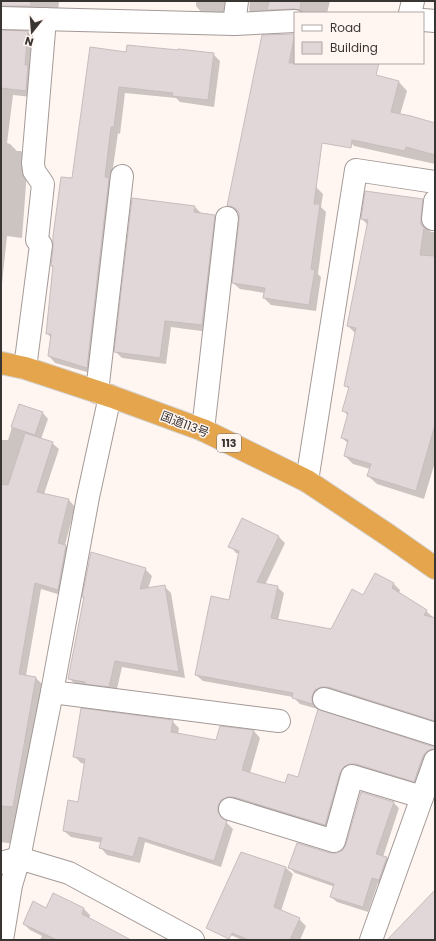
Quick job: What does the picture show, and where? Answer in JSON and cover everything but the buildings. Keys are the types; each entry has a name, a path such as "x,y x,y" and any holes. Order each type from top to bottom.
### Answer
{"highway":[{"name":"国道113号","path":"1,363 25,368 103,394 202,430 307,481 435,568"}],"street":[{"path":"234,24 237,1"},
{"path":"410,12 413,1"},
{"path":"1,18 234,24 294,21"},
{"path":"25,368 41,245 37,240 43,184 34,171 33,163 45,19"},
{"path":"424,20 435,21"},
{"path":"307,481 356,170 435,182"},
{"path":"2,940 11,885 10,861 52,692 88,496 103,394 122,176"},
{"path":"202,430 227,218"},
{"path":"52,692 278,721"},
{"path":"324,699 435,734"},
{"path":"371,940 435,761"},
{"path":"230,809 334,841 352,776 422,797"},
{"path":"10,861 69,873 193,940"}]}
